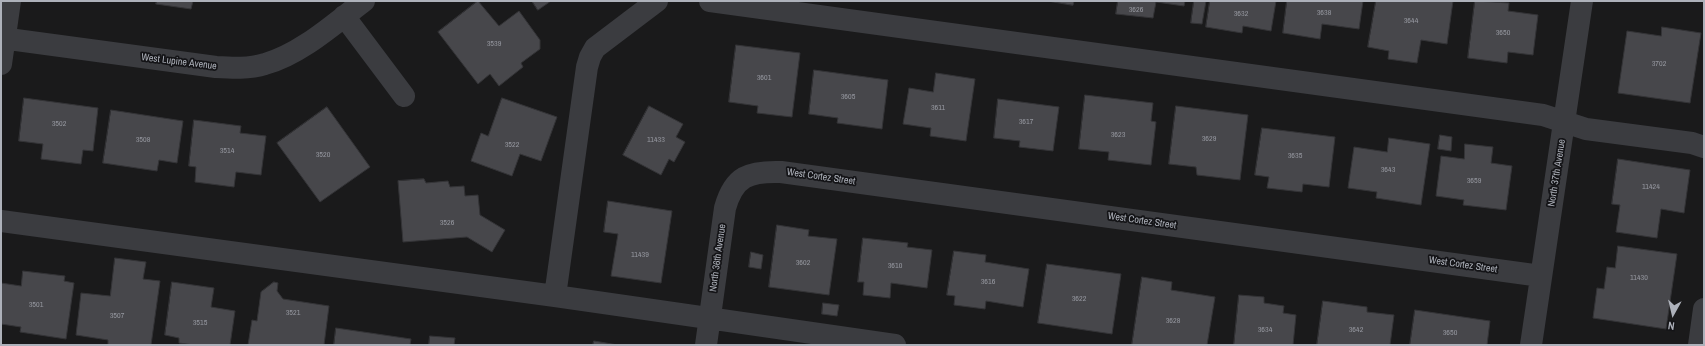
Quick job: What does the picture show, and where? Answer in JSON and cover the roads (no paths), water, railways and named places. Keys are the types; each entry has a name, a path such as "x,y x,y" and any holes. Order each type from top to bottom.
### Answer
{"street":[{"path":"1,64 3,38 10,1"},
{"name":"West Lupine Avenue","path":"3,38 216,67 240,68 265,64 288,55 364,1"},
{"path":"555,296 587,67 590,57 595,48 604,40 658,1"},
{"path":"710,1 1543,116 1586,129 1692,143 1704,147"},
{"name":"North 37th Avenue","path":"1531,345 1582,1"},
{"path":"344,16 404,96"},
{"name":"West Cortez Street","path":"743,177 754,173 781,172 1541,276"},
{"name":"North 36th Avenue","path":"706,345 725,208 734,186 743,177"},
{"path":"1,221 555,296 895,345"},
{"path":"1699,345 1704,309"}]}
